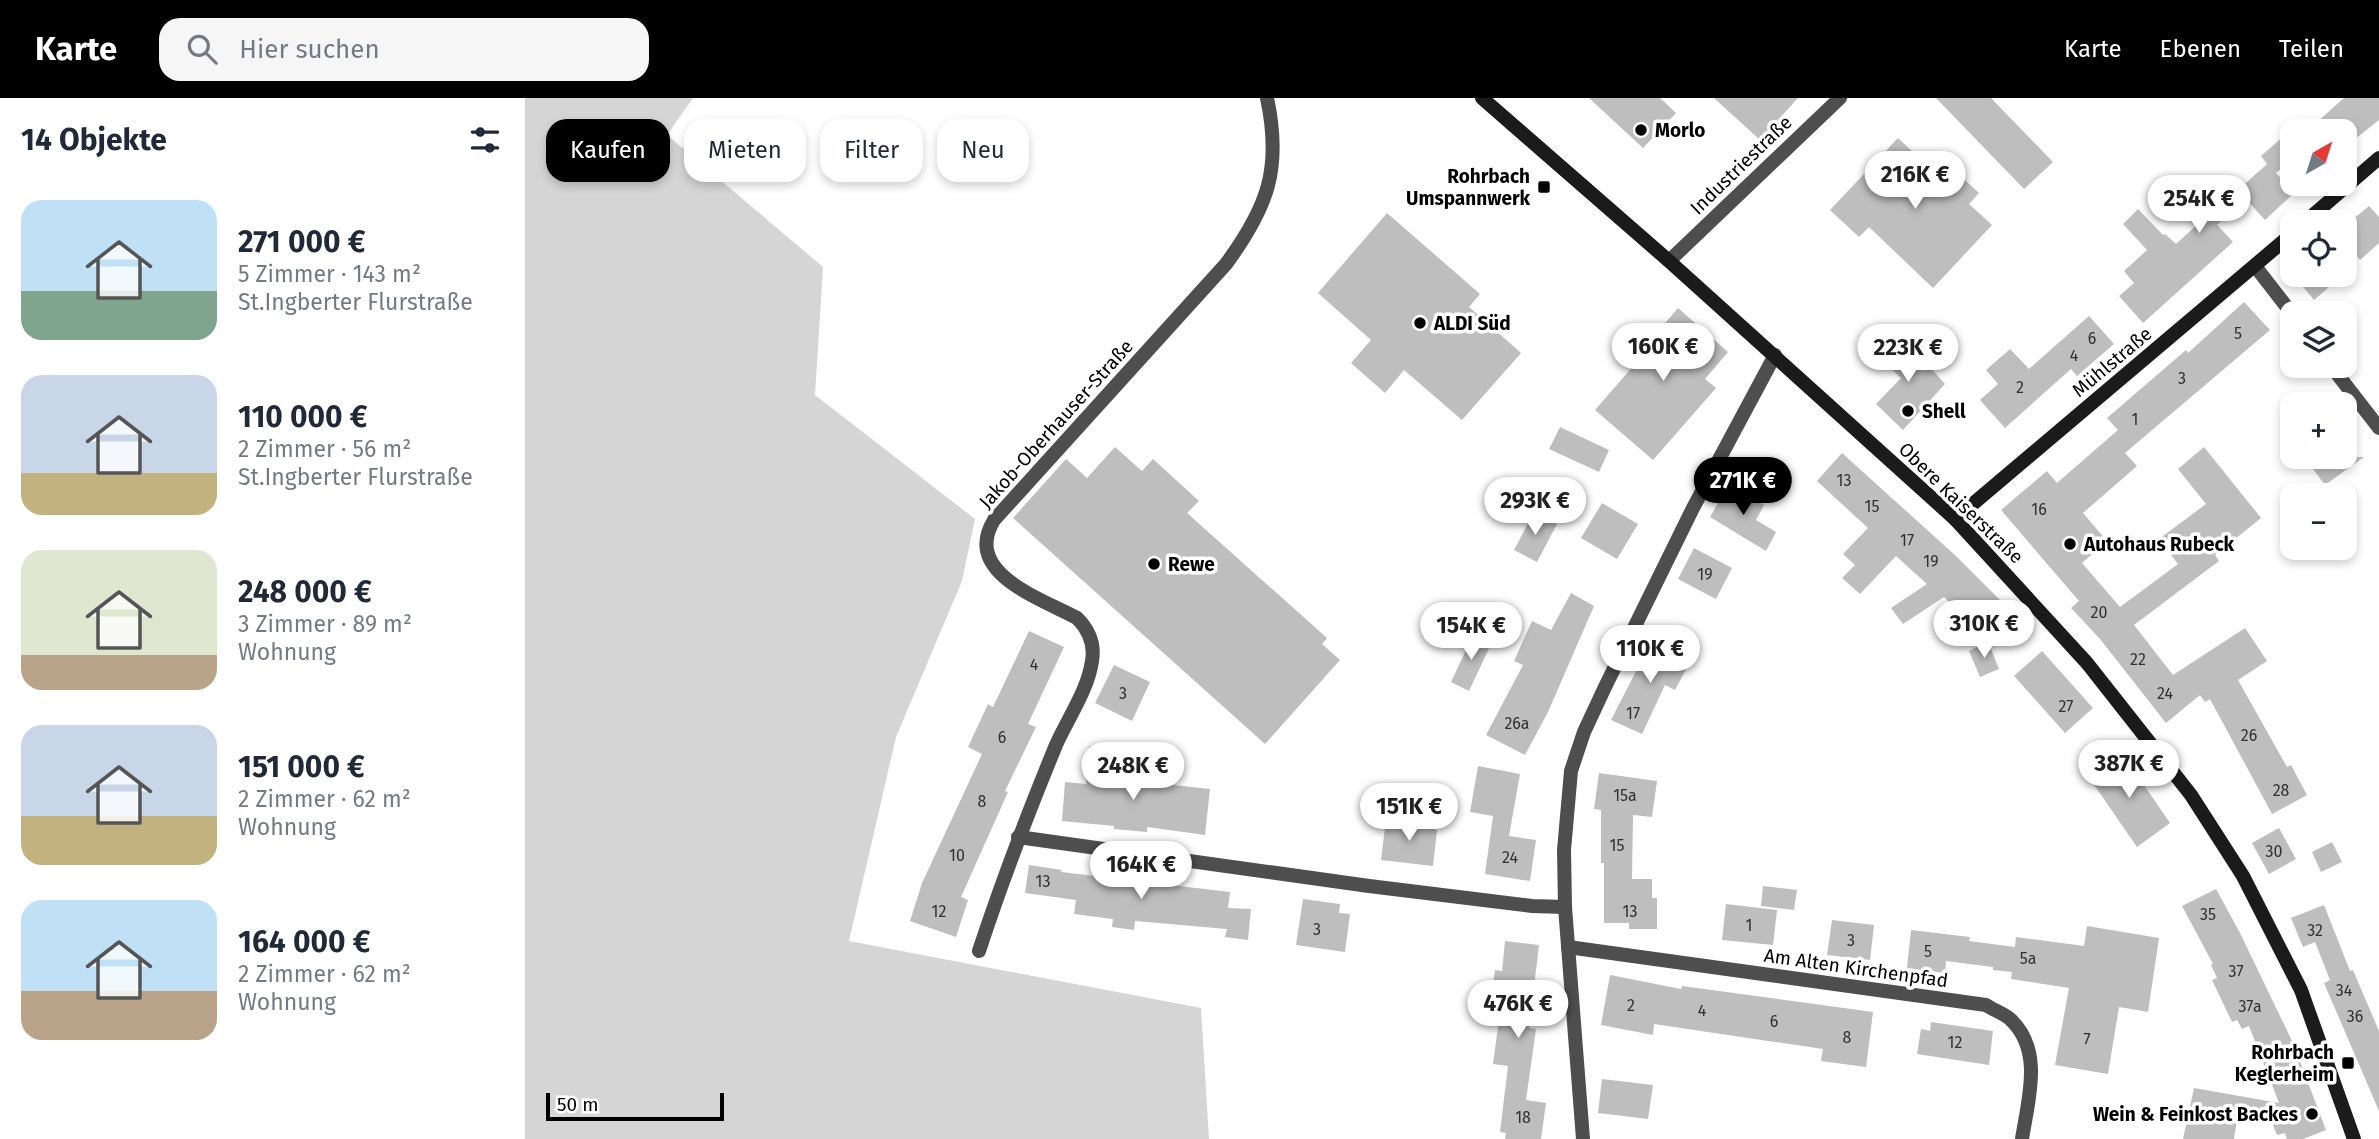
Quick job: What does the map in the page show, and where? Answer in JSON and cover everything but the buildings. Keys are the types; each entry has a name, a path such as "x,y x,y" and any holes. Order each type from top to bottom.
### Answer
{"main road":[{"name":"Obere Kaiserstraße","path":"1482,98 1775,355 1955,519 2087,663 2191,795 2243,876 2301,990 2354,1139"},
{"path":"2319,210 2379,158"},
{"name":"Mühlstraße","path":"1955,519 2280,244"}],"street":[{"name":"Jakob-Oberhauser-Straße","path":"979,951 1018,837 1059,737 1088,678 1093,649 1085,626 1077,618 1001,576 990,562 985,546 987,533 994,520 1226,264 1244,240 1268,186 1274,160 1273,126 1267,98"},
{"name":"Industriestraße","path":"1669,261 1840,98"},
{"path":"2255,266 2282,301"},
{"path":"1583,1139 1565,906 1567,807 1571,771 1584,732 1693,508 1775,355"},
{"path":"2341,378 2379,428"},
{"path":"1018,837 1369,886 1532,906 1565,906"},
{"name":"Am Alten Kirchenpfad","path":"1568,947 1986,1005 2008,1017 2021,1031 2030,1052 2031,1080 2022,1139"}],"shaded area":[{"path":"525,98 693,98 670,131 670,119 546,119 546,182 670,182 670,138 684,149 684,182 723,182 823,267 815,395 975,519 962,581 896,737 849,941 1201,1008 1209,1139 525,1139"}],"place":[{"name":"Morlo","path":"1641,130"},
{"name":"Rohrbach Umspannwerk","path":"1544,187"},
{"name":"ALDI Süd","path":"1420,323"},
{"name":"Shell","path":"1908,411"},
{"name":"Autohaus Rubeck","path":"2070,544"},
{"name":"Rewe","path":"1154,564"},
{"name":"Rohrbach Keglerheim","path":"2348,1063"},
{"name":"Wein & Feinkost Backes","path":"2312,1114"}]}
